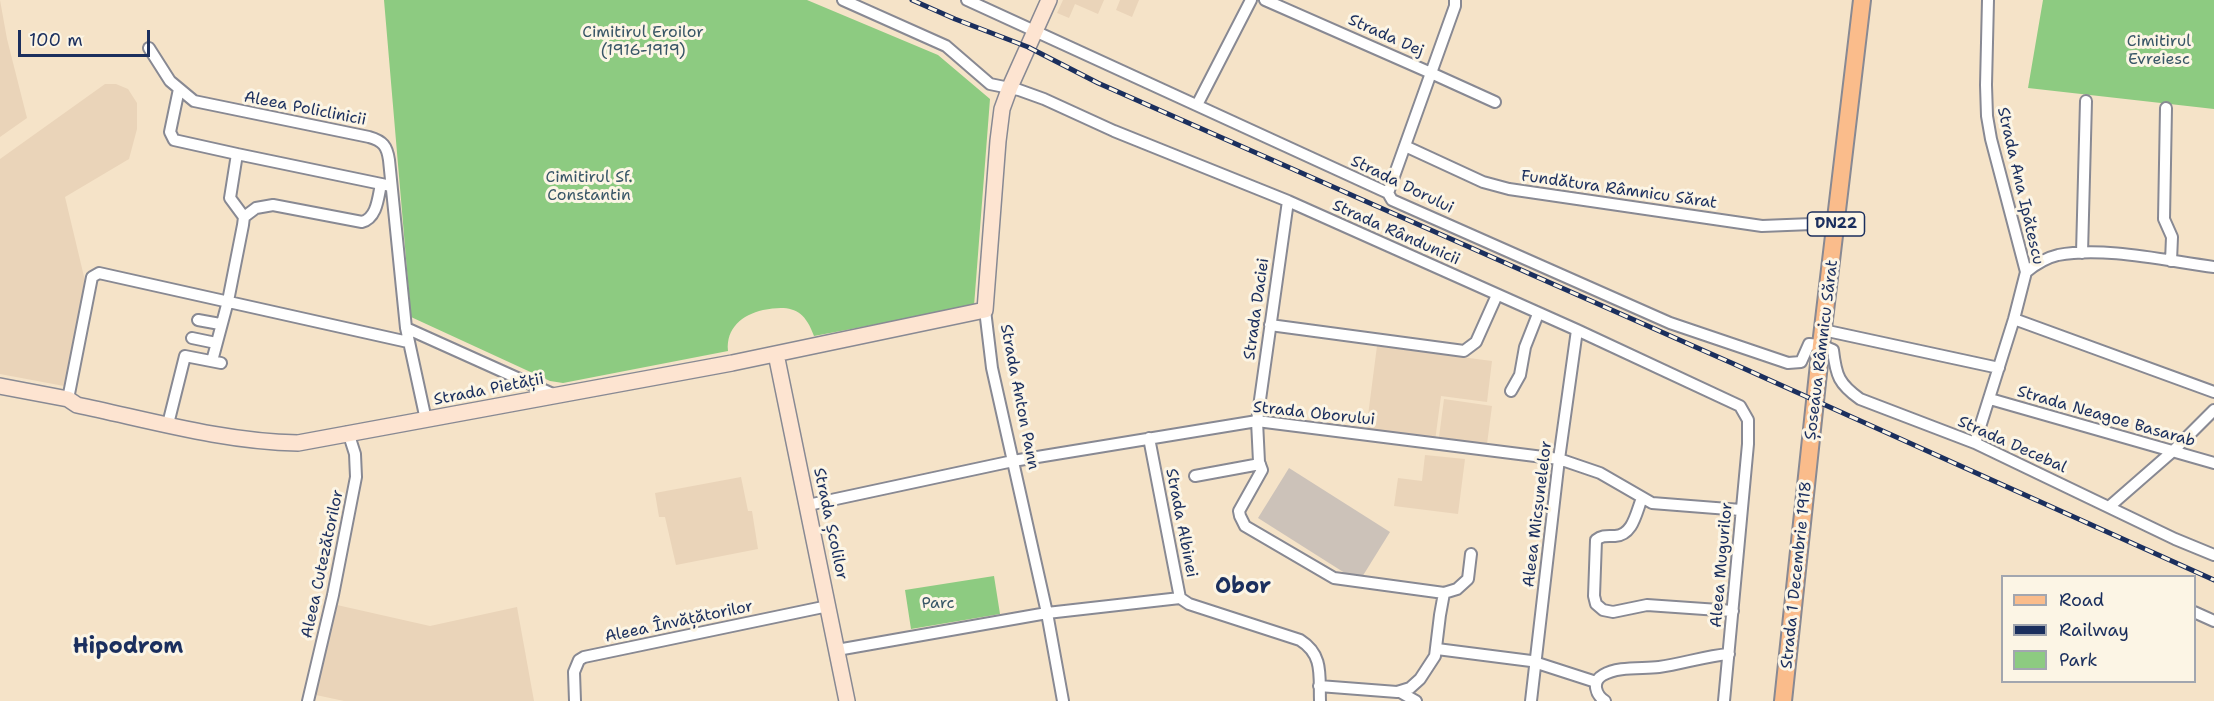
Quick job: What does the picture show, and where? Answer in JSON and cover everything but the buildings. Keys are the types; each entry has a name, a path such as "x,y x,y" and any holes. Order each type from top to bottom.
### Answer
{"main road":[{"name":"Șoseaua Râmnicu Sărat","path":"1810,449 1837,223 1852,68 1862,0"},
{"name":"Strada 1 Decembrie 1918","path":"1783,701 1810,449"}],"street":[{"name":"Strada Rândunicii","path":"843,0 946,46 990,84 1010,87 1044,99 1114,131 1288,201 1736,404 1747,415 1749,432"},
{"name":"Strada Dorului","path":"967,0 1388,193 1392,200 1654,316 1710,338 1793,364 1801,362 1809,344 1822,337"},
{"name":"Strada Anton Pann","path":"1049,0 1002,109 985,310 992,368 1047,613 1063,701"},
{"path":"1197,105 1251,0"},
{"name":"Strada Dej","path":"1265,0 1495,102"},
{"path":"1388,193 1455,6 1455,0"},
{"name":"Strada Ana Ipătescu","path":"1975,443 2014,319 2026,272 1987,116 1988,0"},
{"name":"Aleea Policlinicii","path":"149,48 170,81 194,101 378,139 384,143 388,150 386,185 408,342 426,420"},
{"path":"178,89 170,132 174,140 386,185"},
{"path":"2082,253 2086,101"},
{"path":"2166,108 2164,219 2172,237 2171,261"},
{"name":"Fundătura Râmnicu Sărat","path":"1405,146 1483,182 1509,189 1762,226 1837,223"},
{"path":"168,424 184,357 217,362 216,343 228,301 244,217 230,198 237,154"},
{"name":"Aleea Policlinicii","path":"244,217 256,208 273,205 362,222 370,219 374,214 386,185"},
{"name":"Strada Daciei","path":"1260,464 1257,420 1288,201"},
{"path":"2026,272 2038,262 2057,256 2082,253 2126,255 2214,267"},
{"path":"68,399 92,277 96,274 107,273 408,342"},
{"path":"1270,326 1464,351 1476,342 1497,295"},
{"name":"Strada Pietății","path":"0,386 68,399 77,405 238,438 298,443 776,354 985,310"},
{"path":"1511,391 1520,375 1525,347 1538,314"},
{"path":"2014,319 2214,392"},
{"path":"198,320 220,324"},
{"path":"406,328 555,395"},
{"name":"Aleea Micșunelelor","path":"1531,701 1559,459 1577,330"},
{"path":"1822,337 1999,368"},
{"name":"Strada Decebal","path":"1822,337 1833,350 1839,380 1844,387 1860,399 1975,443 2175,539 2214,555"},
{"path":"192,338 216,343"},
{"name":"Strada Școlilor","path":"776,354 847,701"},
{"name":"Strada Neagoe Basarab","path":"1990,399 2214,463"},
{"path":"2110,506 2173,451 2214,410"},
{"name":"Strada Oborului","path":"808,505 1013,461 1257,420 1559,459 1600,472 1642,498 1665,505 1741,510"},
{"name":"Aleea Cutezătorilor","path":"308,701 333,595 356,477 355,454 348,432"},
{"name":"Aleea Mugurilor","path":"1724,701 1749,432"},
{"name":"Strada Albinei","path":"1149,438 1180,598 1189,604 1300,640 1310,647 1319,664 1320,701"},
{"path":"1195,476 1260,464 1262,470 1239,511 1245,526 1334,578 1444,593 1457,589 1468,579 1472,554"},
{"path":"1642,498 1632,526 1626,532 1619,536 1602,536 1596,540 1594,596 1596,604 1603,610 1613,612 1647,605 1732,611"},
{"path":"1400,692 1410,688 1420,679 1435,656 1444,593"},
{"path":"837,650 1047,613 1180,598"},
{"name":"Aleea Învățătorilor","path":"575,701 574,672 579,660 584,657 828,606"},
{"path":"2196,613 2214,621"},
{"path":"1437,649 1536,662 1596,682"},
{"path":"1605,701 1596,691 1596,682 1601,676 1611,672 1659,667 1729,654"},
{"path":"1319,686 1400,692 1416,701"}],"shaded area":[{"path":"0,0 7,39 27,118 0,137"},
{"path":"1063,0 1104,0 1098,14 1075,4 1069,18 1057,13"},
{"path":"1120,0 1139,0 1132,17 1116,10"},
{"path":"105,84 116,84 128,89 137,103 137,129 129,159 65,197 86,285 64,386 0,374 0,159"},
{"path":"1377,346 1492,361 1487,402 1441,396 1435,441 1366,431"},
{"path":"1444,399 1492,406 1487,444 1439,437"},
{"path":"1425,455 1465,459 1458,514 1394,506 1398,478 1422,481"},
{"path":"1289,468 1390,532 1359,582 1258,518"},
{"path":"741,477 748,511 752,511 758,549 676,565 665,517 659,517 655,493"},
{"path":"337,605 430,626 517,607 534,701 344,701 316,695"}],"green space":[{"name":"Cimitirul Sf. Constantin","path":"384,0 807,0 938,55 990,99 974,306 814,336 801,314 781,308 763,310 748,315 737,324 730,336 728,351 563,383 550,381 411,317"},
{"name":"Cimitirul Evreiesc","path":"2043,0 2214,0 2214,109 2028,88"},
{"name":"Parc","path":"994,576 1000,614 911,629 905,590"}],"railway":[{"path":"912,0 1028,47 1098,83 1734,364 2214,580"}],"district":[{"name":"Obor","path":"1243,587"},
{"name":"Hipodrom","path":"128,647"}],"park label":[{"name":"Cimitirul Eroilor (1916-1919)","path":"643,42"}]}
